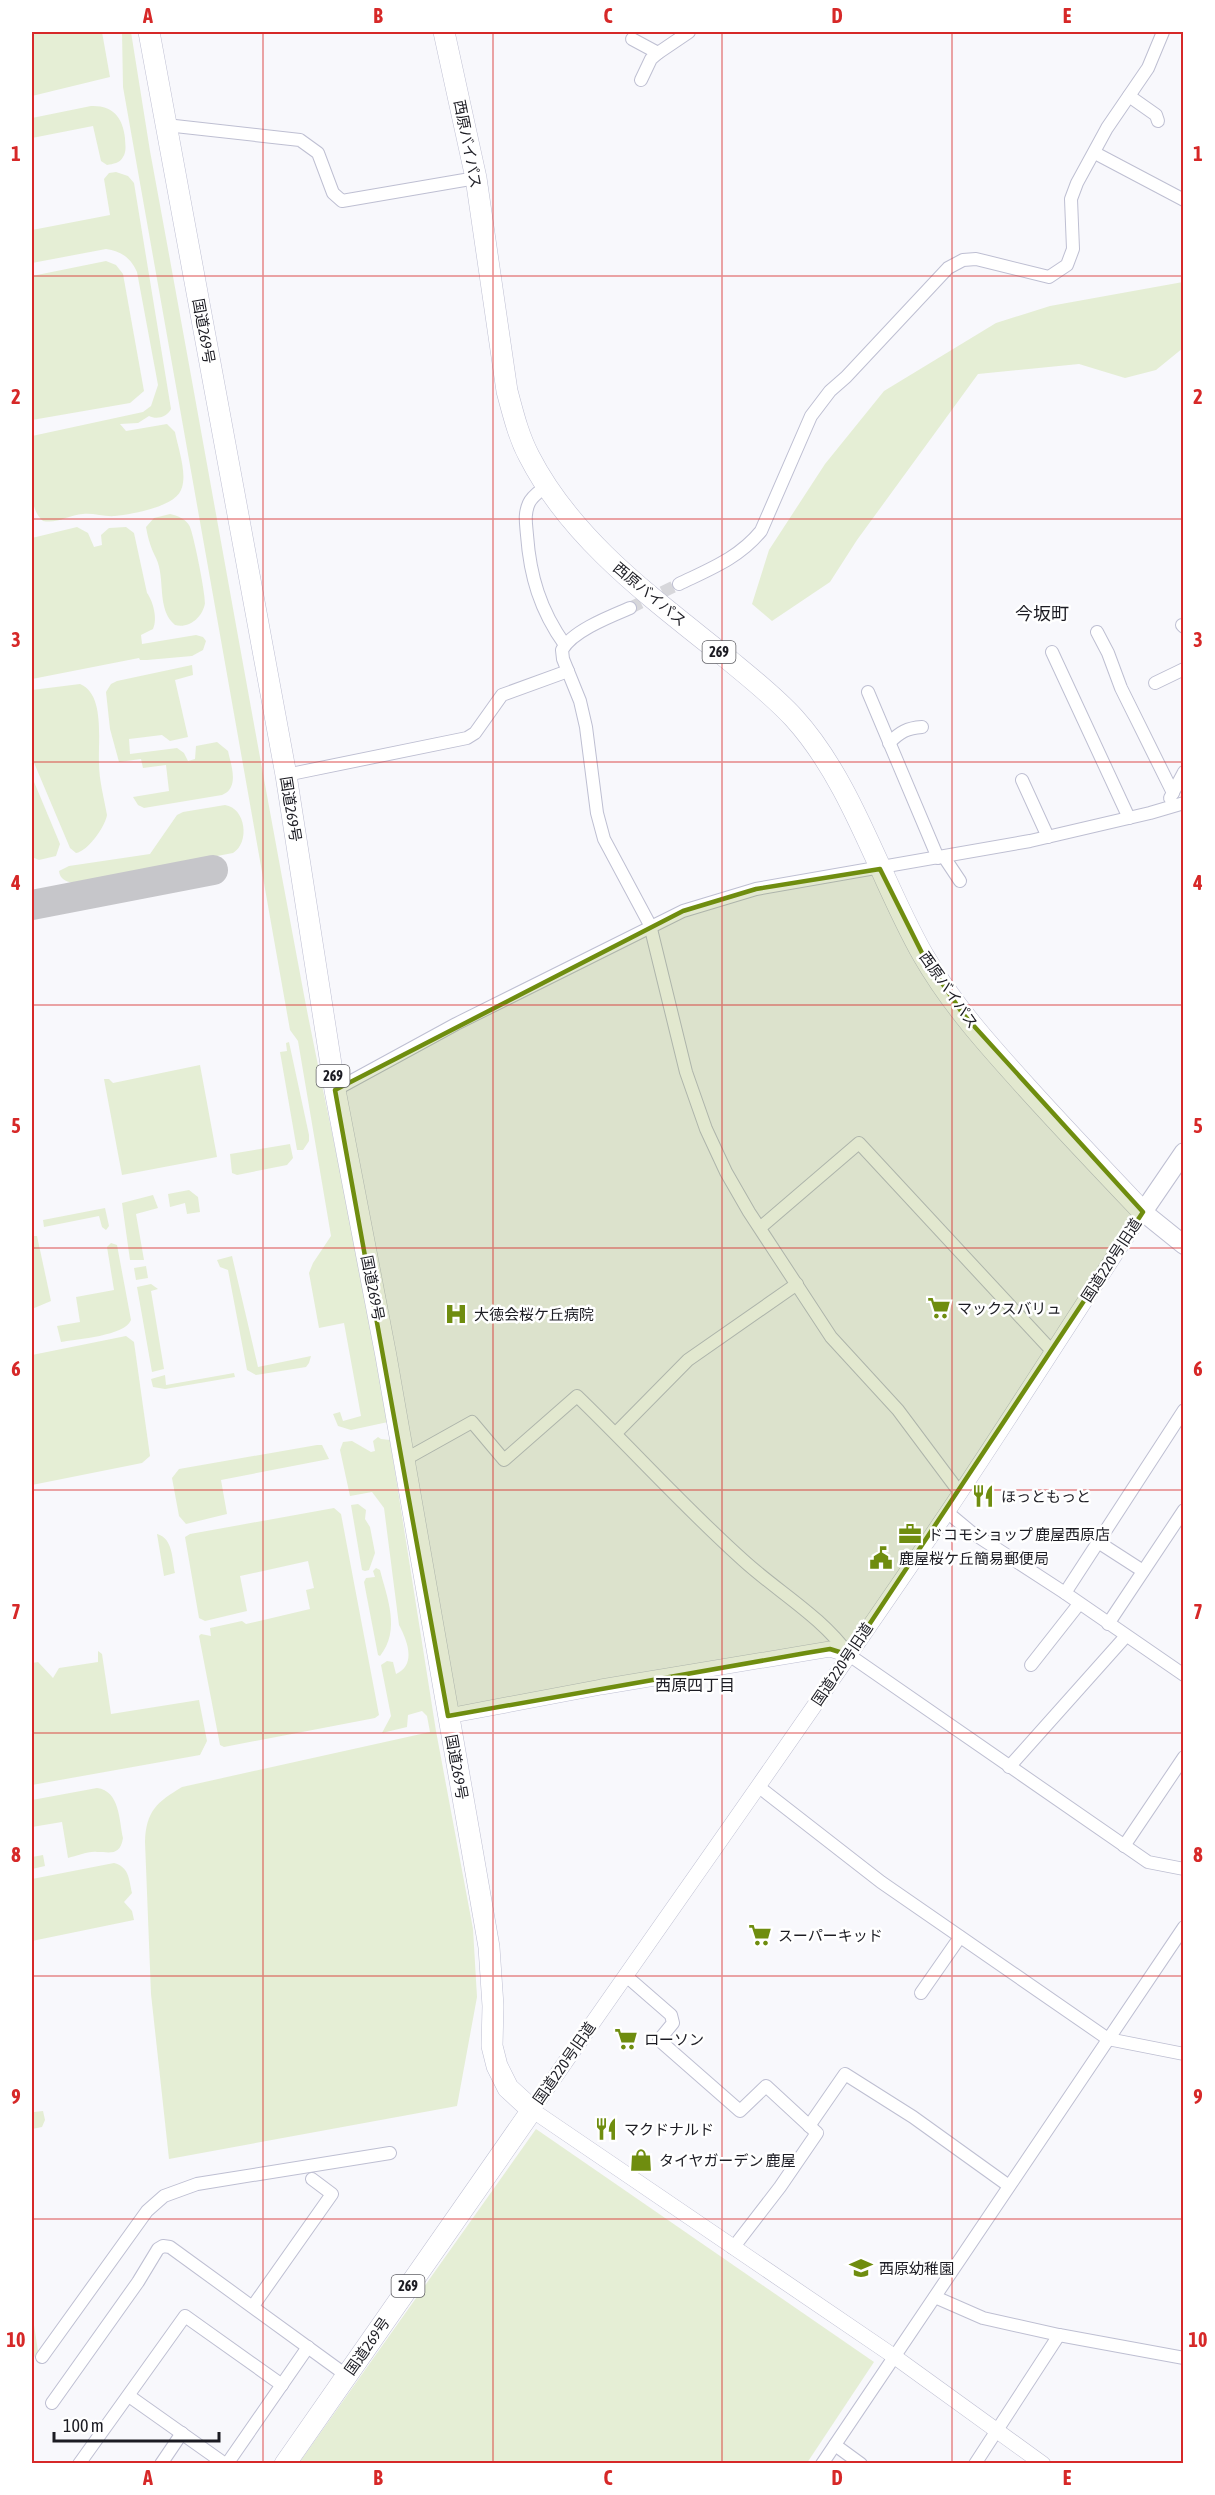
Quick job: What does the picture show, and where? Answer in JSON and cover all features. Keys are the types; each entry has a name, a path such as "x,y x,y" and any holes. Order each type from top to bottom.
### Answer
{"highway":[{"name":"国道269号","path":"149,32 286,775 335,1090 404,1460 489,1947 493,2006 492,2046 497,2066 508,2088 532,2110 285,2463"},
{"name":"西原バイパス","path":"444,32 476,178 507,391 516,424 528,454 546,486 568,517 613,564 756,683 795,719 848,799 923,955 963,1014 1078,1145 1143,1212"}],"main road":[{"path":"1184,1152 1143,1212 1184,1245"}],"street":[{"path":"640,80 651,59 658,52 689,32"},
{"path":"680,584 727,561 749,545 760,531 811,416 830,391 846,377 948,268 963,260 976,259 1049,277 1067,265 1073,249 1071,199 1077,183 1107,128 1148,68 1163,32"},
{"path":"632,39 658,52"},
{"path":"1129,96 1156,115 1158,121"},
{"path":"166,125 300,140 318,153 333,193 342,201 476,178"},
{"path":"1095,153 1184,200"},
{"path":"546,486 530,500 525,515 528,561 542,608 565,645"},
{"path":"630,608 595,624 565,645 562,650 563,659 580,701 586,726 597,813 604,839 650,925 686,1072 706,1129 726,1172 749,1212 761,1227 831,1337 898,1410 960,1493"},
{"path":"1097,632 1108,653 1121,688 1173,793"},
{"path":"1052,652 1129,818"},
{"path":"1155,683 1184,669"},
{"path":"286,775 466,738 475,733 502,695 568,671"},
{"path":"868,692 941,857 960,881"},
{"path":"889,742 899,732 922,727"},
{"path":"1165,807 1184,772"},
{"path":"1022,780 1048,837"},
{"path":"335,1090 456,1024 683,910 756,889 880,869 1048,837 1184,803"},
{"path":"761,1227 859,1143 1052,1351"},
{"name":"国道220号旧道","path":"532,2110 759,1787 960,1493 1143,1212"},
{"path":"616,1433 688,1360 796,1284"},
{"path":"404,1460 472,1422 504,1460 577,1396 616,1433 705,1526 835,1636 849,1655 1148,1862 1184,1869"},
{"path":"1065,1593 1184,1410"},
{"path":"1108,1624 1184,1510"},
{"path":"947,1512 971,1532 1065,1593 1184,1676"},
{"path":"1098,1542 1143,1571"},
{"path":"1031,1665 1079,1604"},
{"path":"1009,1767 1126,1636"},
{"path":"448,1716 600,1687 806,1653 830,1650 849,1655"},
{"path":"1124,1846 1184,1757"},
{"path":"759,1787 881,1882 1108,2039 1184,2054"},
{"path":"822,2463 1184,1928"},
{"path":"921,1993 960,1937"},
{"path":"625,1975 671,2014 673,2023 659,2040 740,2111 766,2086 817,2133 780,2187 733,2248"},
{"path":"809,2126 845,2074 913,2117 1010,2186"},
{"path":"532,2110 895,2356 1043,2463"},
{"path":"42,2357 147,2211 164,2196 197,2184 390,2153"},
{"path":"253,2306 332,2194 312,2179"},
{"path":"52,2403 138,2282 158,2249 163,2246 170,2247 346,2375"},
{"path":"935,2297 983,2318 1059,2335 1184,2358"},
{"path":"80,2463 185,2316 282,2385"},
{"path":"975,2463 1059,2335"},
{"path":"129,2396 226,2463 308,2347"},
{"path":"161,2463 182,2433"},
{"path":"835,2445 861,2463"}],"highlighted area":[{"path":"880,869 923,955 963,1014 1143,1212 849,1655 830,1649 448,1716 335,1090 683,911 756,889"}],"green space":[{"path":"32,32 102,32 110,77 32,96"},
{"path":"122,32 131,32 150,151 284,890 314,1048 359,1261 388,1422 351,1430 338,1426 333,1414 340,1412 343,1421 361,1416 344,1323 319,1328 309,1273 331,1236 298,1041 290,1030 123,87"},
{"path":"91,106 111,110 122,124 125,150 122,159 118,162 107,165 101,161 93,126 32,138 32,118"},
{"path":"116,172 128,176 134,183 171,409 162,417 149,416 138,423 120,424 126,431 167,424 175,432 183,469 183,484 177,496 170,501 142,511 115,516 83,514 43,521 37,514 31,493 32,436 143,412 151,406 158,385 137,272 129,259 121,253 106,249 32,263 32,230 110,215 104,179 109,173"},
{"path":"106,261 116,265 123,274 144,391 130,403 32,420 32,276"},
{"path":"1183,282 1183,348 1156,370 1125,378 1079,364 978,374 857,540 830,582 772,621 752,604 769,550 825,464 884,391 996,323 1050,306"},
{"path":"170,514 183,519 189,525 205,598 204,608 198,617 180,626 175,625 165,611 159,566 146,527 154,518"},
{"path":"77,527 88,533 94,547 102,545 101,535 109,528 126,527 134,533 147,593 155,615 153,629 141,635 142,644 196,635 203,637 206,641 203,650 192,656 147,660 139,658 32,679 32,538"},
{"path":"192,665 193,675 175,680 188,737 170,741 162,735 129,739 130,754 177,748 184,753 188,761 195,759 196,746 217,742 228,751 233,782 228,792 222,795 144,808 138,805 133,797 169,791 166,765 143,768 141,759 119,762 110,729 106,692 111,684 117,681"},
{"path":"80,684 88,689 97,707 100,776 107,815 95,838 86,848 76,853 70,848 32,758 32,690"},
{"path":"32,777 60,844 56,856 39,860 32,857"},
{"path":"225,805 238,812 243,826 242,842 233,853 73,883 60,876 59,871 69,866 150,854 177,815"},
{"path":"289,1042 309,1135 309,1141 303,1150 297,1150 280,1052 287,1051 286,1043"},
{"path":"200,1065 217,1157 122,1175 104,1079 109,1079 113,1083"},
{"path":"290,1144 293,1158 287,1165 237,1175 232,1173 230,1154"},
{"path":"189,1190 198,1197 200,1212 187,1214 185,1203 170,1207 168,1194"},
{"path":"153,1195 158,1208 136,1214 144,1260 130,1260 122,1203"},
{"path":"105,1208 109,1226 106,1230 102,1227 99,1216 44,1227 43,1220"},
{"path":"32,1236 37,1236 51,1301 32,1309"},
{"path":"111,1243 117,1245 131,1320 120,1330 61,1342 57,1326 80,1322 76,1297 114,1290 107,1247"},
{"path":"232,1256 258,1367 311,1356 306,1367 256,1375 247,1370 228,1270 220,1267 217,1260"},
{"path":"146,1266 148,1278 136,1280 134,1268"},
{"path":"151,1284 158,1289 151,1291 164,1369 152,1372 137,1287"},
{"path":"126,1336 134,1342 150,1456 142,1463 32,1485 32,1355"},
{"path":"234,1373 235,1377 165,1389 153,1387 151,1379 165,1375 166,1385"},
{"path":"378,1437 390,1440 436,1731 473,1929 477,1997 457,2106 169,2159 151,1994 145,1842 148,1822 155,1808 182,1787 430,1732 427,1716 422,1711 408,1715 407,1727 382,1733 391,1716 381,1665 387,1661 393,1662 396,1674 402,1670 408,1658 407,1645 399,1625 384,1508 372,1492 350,1496 340,1450 343,1442 352,1441 371,1452 375,1451 373,1441"},
{"path":"322,1445 329,1459 221,1480 227,1514 186,1524 179,1516 172,1478 179,1469"},
{"path":"358,1504 366,1510 365,1519 370,1527 375,1553 369,1570 365,1571 362,1570 351,1505"},
{"path":"334,1508 341,1514 379,1715 375,1718 224,1747 220,1745 199,1636 201,1634 211,1636 210,1628 242,1621 246,1624 310,1609 306,1590 314,1588 308,1561 240,1576 247,1611 205,1621 199,1618 185,1537 190,1534"},
{"path":"157,1534 169,1544 175,1573 164,1576"},
{"path":"376,1568 380,1570 386,1592 391,1625 390,1636 380,1656 364,1582 366,1578 375,1577 373,1571"},
{"path":"98,1651 102,1654 111,1714 199,1700 207,1741 200,1755 32,1785 32,1663 38,1662 53,1678 59,1668 98,1662"},
{"path":"97,1788 105,1790 117,1807 123,1838 120,1848 114,1852 90,1852 68,1858 62,1822 32,1827 32,1800"},
{"path":"43,1855 45,1866 32,1869 32,1857"},
{"path":"114,1863 123,1867 128,1874 132,1893 124,1902 132,1911 134,1920 32,1941 32,1879"},
{"path":"32,2096 34,2112 43,2111 45,2120 42,2127 32,2129"},
{"path":"536,2129 874,2362 807,2463 299,2463"},
{"path":"32,2312 38,2351 32,2361"}],"taxiway":[{"path":"32,905 213,870"}],"tunnel":[{"path":"630,608 679,584"}],"place":[{"name":"マックスバリュ","path":"939,1308"},
{"name":"大徳会桜ケ丘病院","path":"456,1314"},
{"name":"ほっともっと","path":"983,1496"},
{"name":"ドコモショップ 鹿屋西原店","path":"910,1534"},
{"name":"鹿屋桜ケ丘簡易郵便局","path":"881,1558"},
{"name":"スーパーキッド","path":"760,1935"},
{"name":"ローソン","path":"626,2039"},
{"name":"マクドナルド","path":"606,2129"},
{"name":"タイヤガーデン 鹿屋","path":"641,2160"},
{"name":"西原幼稚園","path":"861,2268"}],"district":[{"name":"今坂町","path":"1042,613"},
{"name":"西原四丁目","path":"695,1685"}]}
